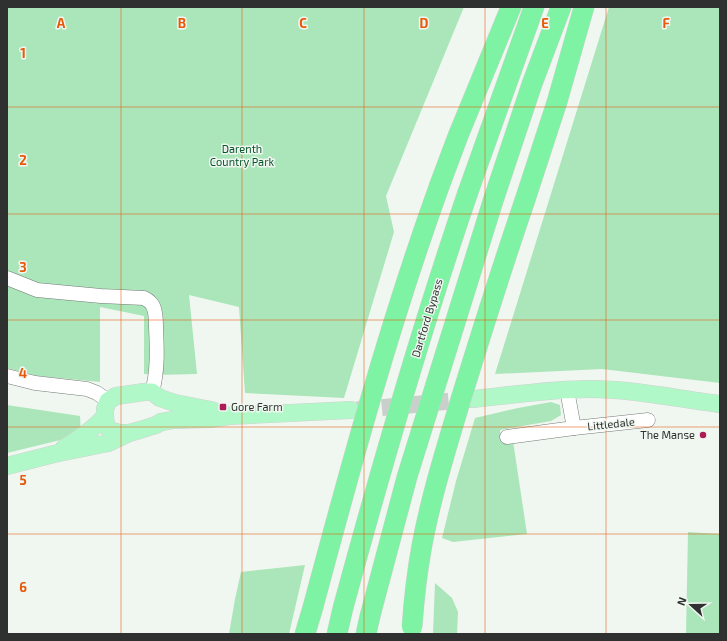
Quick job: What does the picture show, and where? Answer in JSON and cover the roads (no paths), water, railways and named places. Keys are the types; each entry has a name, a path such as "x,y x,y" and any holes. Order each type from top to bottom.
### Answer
{"highway":[{"path":"305,634 364,422 407,279 458,136 511,7"},
{"name":"Dartford Bypass","path":"337,634 374,494 454,233 534,7"},
{"path":"368,625 407,477 493,201 532,84 561,7"},
{"path":"412,630 415,592 422,545 440,469 476,348 557,102 584,7"}],"main road":[{"path":"474,399 590,389 654,394 720,404"},
{"path":"54,454 81,438 95,427 116,396 124,394 144,392 156,395 174,403 211,410 229,416"},
{"path":"156,395 163,406 161,422"},
{"path":"106,409 106,424 108,428 112,431 120,433 129,433"},
{"path":"7,466 54,454 108,443 129,433 156,425 161,422 173,420 352,410"}],"street":[{"path":"7,278 37,290 101,296 144,298 149,301 153,305 155,312 157,347 156,395"},
{"path":"7,376 27,382 87,388 97,393 106,409"},
{"name":"Littledale","path":"567,390 574,428"},
{"name":"Littledale","path":"506,436 648,420"}],"tunnel":[{"path":"357,410 472,399"}],"place":[{"name":"Gore Farm","path":"223,407"},
{"name":"The Manse","path":"703,435"}],"park label":[{"name":"Darenth Country Park","path":"242,155"}]}
